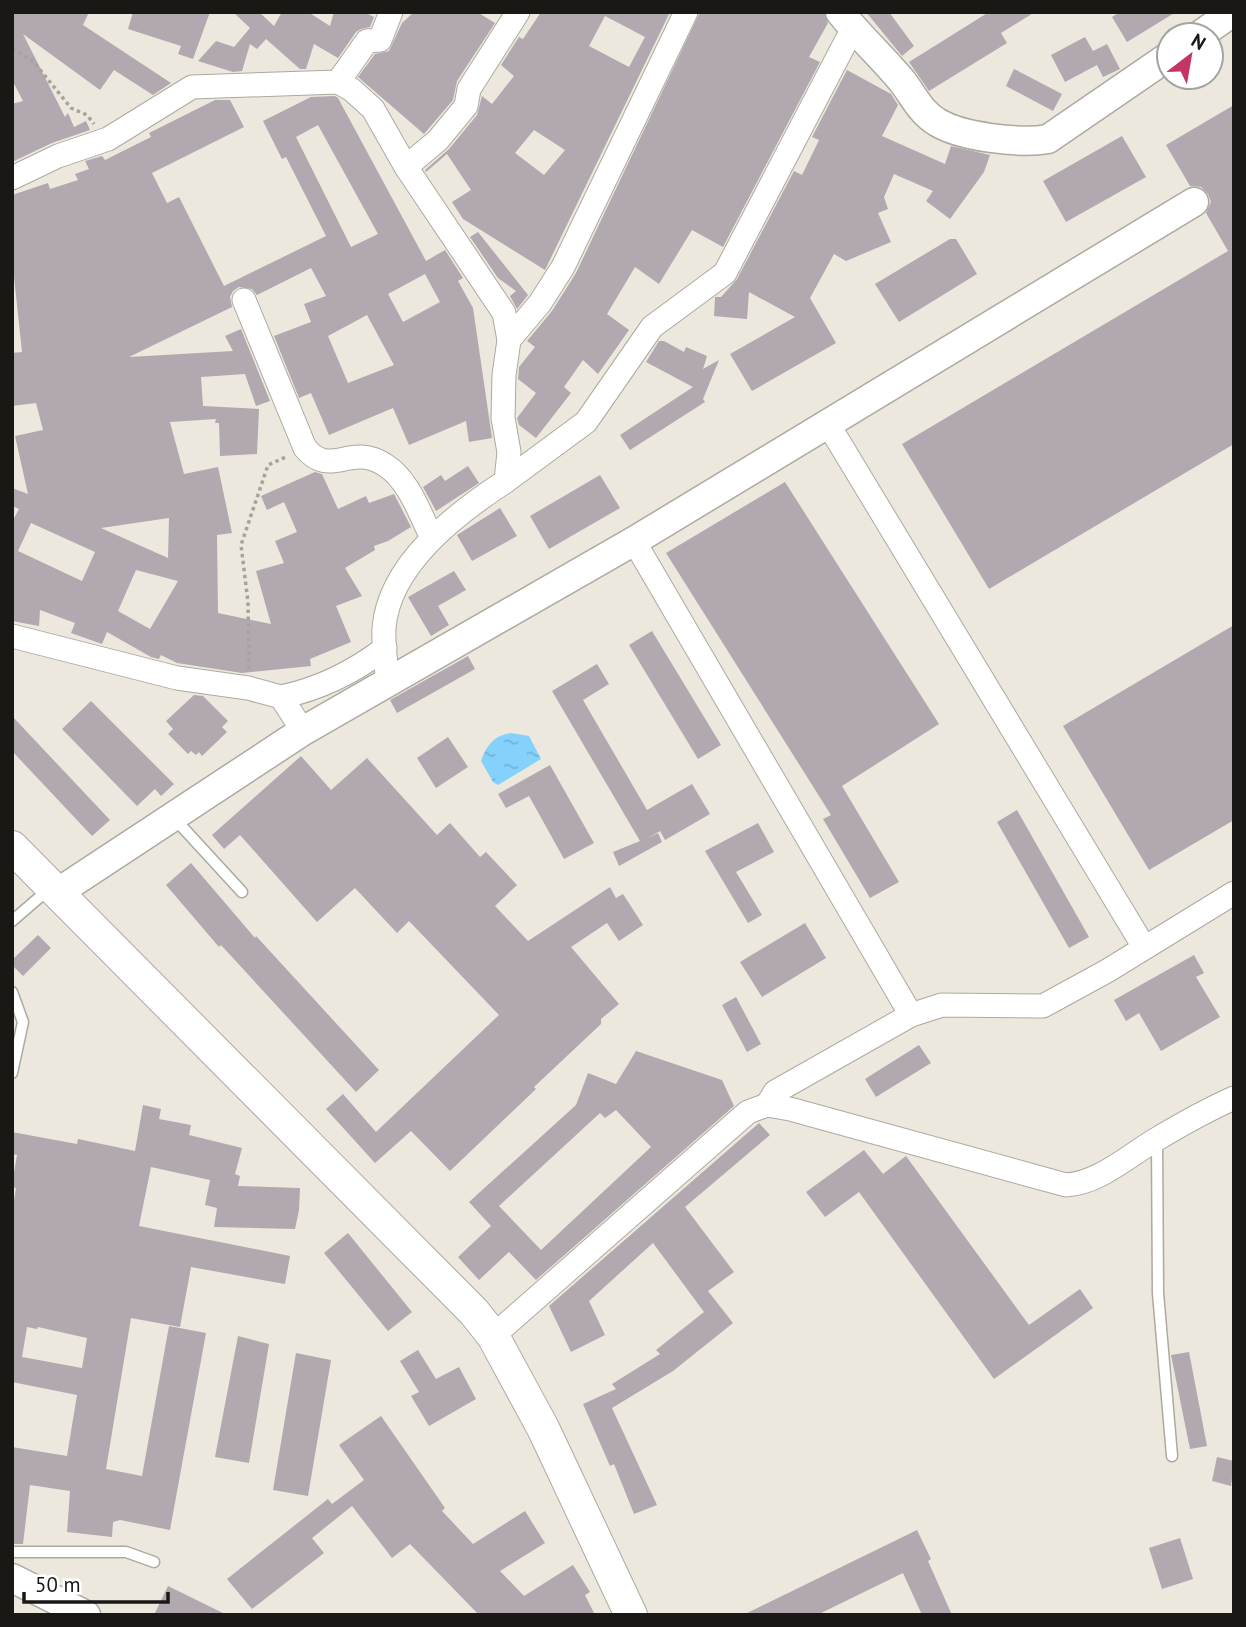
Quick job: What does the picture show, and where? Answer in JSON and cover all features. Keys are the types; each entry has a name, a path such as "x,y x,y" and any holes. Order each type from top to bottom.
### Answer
{"main road":[{"path":"12,847 474,1312 493,1336 543,1428 631,1615"}],"street":[{"path":"338,82 367,41 380,40 391,12"},
{"path":"406,167 438,140 466,106 469,89 519,12"},
{"path":"509,340 540,303 563,267 686,12"},
{"path":"387,682 384,627 393,593 416,557 432,538 467,507 586,422 652,327 725,273 847,20 902,81 922,109 938,123 1007,140 1030,142 1048,139 1155,66"},
{"path":"12,178 58,156 108,139 192,87 338,82 352,90 373,109 406,167 504,313 509,340 504,375 503,418 509,452 506,481"},
{"path":"54,890 174,818 303,731 634,541 1194,202"},
{"path":"244,300 306,448 314,459 325,463 367,456 387,466 404,483 432,538"},
{"path":"828,424 1144,947"},
{"path":"634,541 911,1015"},
{"path":"12,636 177,678 248,688 281,697 309,691 366,663 386,648"},
{"path":"281,697 303,731"},
{"path":"767,1105 775,1092 911,1015 942,1005 1043,1006 1107,971 1234,892"},
{"path":"493,1336 748,1112 767,1105 1066,1185 1080,1184 1097,1177 1157,1139 1234,1098"},
{"path":"12,1577 86,1615"}],"lane":[{"path":"174,818 242,892"},
{"path":"12,921 54,890"},
{"path":"12,992 23,1022 12,1073"},
{"path":"1157,1139 1158,1293 1172,1456"},
{"path":"12,1552 126,1552 154,1562"}],"path":[{"path":"12,49 33,61 71,108 87,115 108,139"},
{"path":"248,688 249,613 241,545 268,465 306,448"}],"water":[{"path":"511,733 529,736 541,759 498,785 493,782 481,761 492,742"}],"building":[{"path":"12,12 89,12 83,25 171,83 153,95 114,70 100,90 23,34 65,117 68,113 74,127 86,121 90,130 52,143 12,162 12,104 23,101 12,80"},
{"path":"133,12 210,12 193,59 178,54 181,46 128,29"},
{"path":"233,12 259,12 274,26 282,12 308,12 330,26 334,12 364,12 374,17 370,27 356,32 338,58 314,44 306,69 300,69 266,39 257,49 250,44 242,71 233,72 198,61 216,41 234,47 250,28"},
{"path":"414,12 477,12 495,23 457,81 453,100 424,134 358,77 375,54 389,51 402,23"},
{"path":"541,12 670,12 545,270 463,219 452,202 471,190 447,154 426,172 425,170 449,149 477,115 482,96 492,104 514,76 501,65 519,37 523,39","holes":["605,16 645,37 629,67 589,46","534,130 565,150 544,175 515,153"]},
{"path":"700,12 824,12 828,23 809,57 820,62 723,247 692,230 659,284 635,267 607,314 629,330 598,374 583,360 564,387 571,393 536,438 519,425 517,418 536,393 518,379 519,367 535,347 527,341 552,311 576,273"},
{"path":"866,12 889,12 914,46 902,56"},
{"path":"989,12 1035,12 1001,33 1007,43 929,91 909,62"},
{"path":"1120,12 1176,12 1161,21 1155,21 1155,25 1127,42 1112,17"},
{"path":"1085,37 1093,51 1107,44 1120,69 1103,77 1097,65 1065,82 1051,55"},
{"path":"1014,69 1062,94 1053,111 1006,86"},
{"path":"847,70 891,94 898,105 882,136 945,164 951,146 990,155 984,172 950,219 926,201 933,191 894,174 884,197 888,209 878,213 891,242 846,261 834,254 810,298 836,343 752,391 730,354 795,317 749,292 747,319 714,316 715,297 721,297 737,279 794,171 802,175 819,140 812,137"},
{"path":"311,97 338,98 426,261 445,250 463,278 458,281 473,308 492,438 469,442 466,421 409,445 393,408 329,435 311,393 299,398 274,336 311,322 304,304 326,296 311,268 257,295 252,289 239,287 230,297 232,307 129,357 233,351 225,336 241,329 270,401 256,406 245,374 201,377 203,406 259,409 257,454 220,456 219,423 215,423 216,419 170,422 184,474 218,467 232,533 217,535 218,613 271,624 256,571 284,563 275,541 297,532 284,502 267,510 261,496 315,472 322,474 338,509 366,496 369,503 394,494 411,527 374,546 375,550 345,568 362,596 336,606 351,642 310,659 311,666 242,673 177,663 161,655 159,659 151,657 107,632 102,644 71,633 75,623 40,610 39,626 12,621 12,522 19,509 12,506 12,488 28,494 15,436 43,430 36,403 12,406 12,353 22,352 12,258 12,195 48,183 50,189 78,180 75,174 89,169 85,161 102,156 105,160 151,137 149,133 215,100 230,100 244,127 152,173 167,203 179,197 224,286 326,236 286,157 282,159 263,121","holes":["318,125 378,234 351,247 296,137","425,274 440,302 403,322 388,294","367,315 394,365 348,383 328,336","169,518 168,558 101,528","31,523 95,552 82,581 18,551","136,570 178,581 150,629 118,611"]},
{"path":"1234,105 1234,444 989,589 902,444 1228,251 1206,213 1211,202 1208,194 1201,187 1190,186 1166,145"},
{"path":"1122,136 1146,177 1066,222 1043,181"},
{"path":"478,232 528,295 517,309 510,296 516,291 498,278 470,237"},
{"path":"950,239 956,239 977,274 899,322 875,284"},
{"path":"659,341 684,352 686,347 707,356 703,369 719,360 703,399 705,402 630,450 620,435 693,387 646,362"},
{"path":"468,466 479,483 436,511 423,487 441,475 445,481"},
{"path":"600,475 620,508 549,549 530,516"},
{"path":"785,482 939,724 842,786 899,882 870,898 823,819 831,815 666,553"},
{"path":"500,508 517,536 472,561 457,535"},
{"path":"454,571 466,590 438,606 449,625 431,636 408,597"},
{"path":"1234,625 1234,820 1149,870 1063,726"},
{"path":"652,631 721,745 698,759 629,645"},
{"path":"468,656 475,669 397,713 390,700"},
{"path":"597,664 609,684 583,700 647,810 692,784 710,814 665,840 660,831 648,838 658,833 662,842 619,866 613,852 640,841 552,691"},
{"path":"194,695 203,696 228,721 222,727 227,732 202,756 199,752 196,755 191,751 188,754 168,734 173,729 166,721"},
{"path":"91,701 174,784 161,796 155,789 137,806 62,729"},
{"path":"12,716 110,820 92,836 12,751"},
{"path":"448,737 468,767 436,788 417,758"},
{"path":"301,756 331,790 367,758 437,835 450,823 480,857 486,852 517,885 495,906 528,941 610,887 616,898 623,894 643,925 619,941 607,923 571,947 619,1004 534,1087 536,1089 450,1171 411,1131 375,1163 326,1109 343,1094 376,1132 499,1015 409,921 397,933 355,888 317,922 240,835 224,849 212,835"},
{"path":"550,765 594,843 564,859 529,796 506,808 498,794"},
{"path":"1017,810 1089,937 1069,948 997,822"},
{"path":"758,823 774,852 736,872 762,915 748,923 705,851"},
{"path":"191,863 255,938 256,936 379,1070 356,1092 221,945 219,947 166,885"},
{"path":"805,923 826,958 762,997 740,962"},
{"path":"38,935 51,948 23,976 12,965 12,960"},
{"path":"1194,955 1204,973 1196,977 1220,1017 1161,1051 1139,1013 1126,1021 1114,1000"},
{"path":"736,997 761,1044 747,1052 722,1005"},
{"path":"919,1045 931,1063 876,1097 865,1079"},
{"path":"636,1051 722,1080 734,1106 536,1280 509,1252 479,1280 458,1257 491,1226 469,1202 576,1105 588,1073 616,1084","holes":["616,1110 651,1147 541,1250 499,1206 600,1113 605,1118"]},
{"path":"143,1105 161,1109 159,1119 191,1125 189,1135 242,1148 235,1174 240,1176 238,1186 300,1188 295,1229 214,1227 217,1208 205,1205 210,1180 151,1167 139,1226 290,1256 285,1284 191,1267 180,1327 131,1318 106,1469 142,1476 169,1326 206,1333 170,1530 120,1520 113,1522 112,1537 67,1532 70,1491 30,1485 23,1544 12,1544 12,1447 67,1456 77,1395 12,1382 12,1213 16,1188 12,1187 12,1184 17,1155 12,1154 12,1132 77,1144 78,1139 135,1151","holes":["27,1327 38,1327 87,1338 82,1368 22,1357"]},
{"path":"759,1123 770,1135 685,1207 734,1272 708,1291 733,1323 673,1371 612,1408 657,1505 634,1514 614,1464 610,1466 583,1404 616,1389 612,1384 660,1354 656,1350 704,1312 653,1243 589,1301 605,1335 571,1352 549,1306"},
{"path":"864,1150 883,1174 906,1156 1029,1325 1080,1289 1093,1308 994,1379 859,1192 825,1217 806,1192"},
{"path":"348,1233 412,1312 388,1331 324,1253"},
{"path":"238,1336 269,1344 249,1463 215,1457"},
{"path":"418,1350 436,1379 459,1367 476,1399 429,1426 411,1396 419,1392 400,1361"},
{"path":"1189,1352 1207,1446 1190,1449 1171,1355"},
{"path":"296,1353 331,1360 308,1496 273,1490"},
{"path":"381,1416 445,1508 442,1511 473,1544 525,1511 545,1543 500,1571 524,1596 573,1565 590,1592 585,1595 595,1615 479,1615 410,1544 392,1558 352,1506 312,1538 324,1553 252,1609 227,1579 328,1499 332,1504 364,1480 339,1445"},
{"path":"1217,1457 1234,1461 1231,1486 1212,1481"},
{"path":"917,1530 952,1615 922,1615 903,1573 817,1615 743,1615"},
{"path":"1180,1538 1193,1579 1162,1589 1149,1548"},
{"path":"168,1586 227,1615 154,1615"}]}
